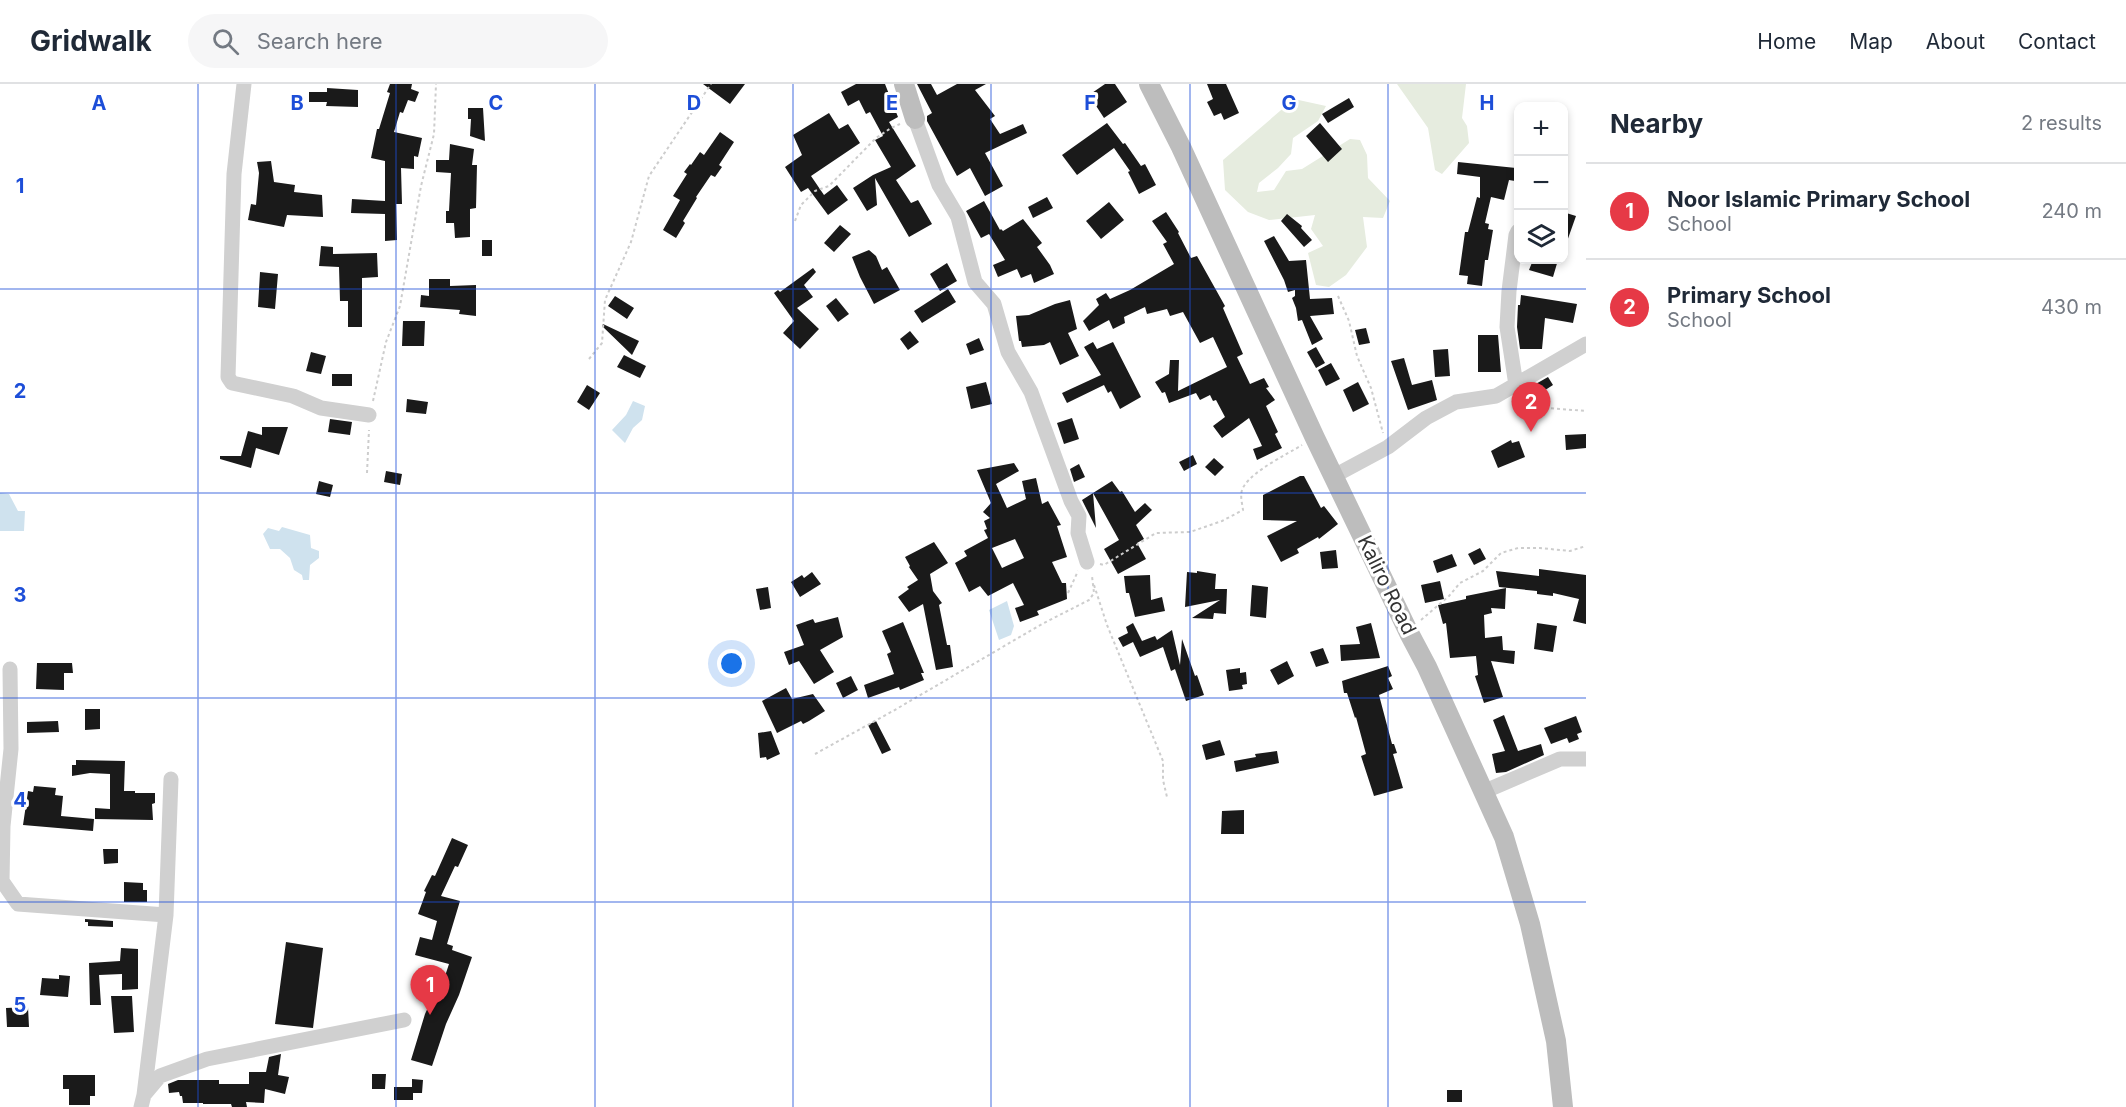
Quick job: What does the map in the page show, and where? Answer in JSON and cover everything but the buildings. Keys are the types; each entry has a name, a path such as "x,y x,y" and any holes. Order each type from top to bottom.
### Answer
{"main road":[{"path":"904,84 915,119"},
{"name":"Kaliro Road","path":"1149,84 1181,147 1315,438 1427,667 1504,837 1530,924 1556,1041 1563,1107"}],"street":[{"path":"244,84 234,174 228,377 232,384 293,396 321,408 369,415"},
{"path":"915,119 939,185 957,217 975,282 994,304 1008,352 1031,392 1071,501 1080,516 1078,533 1088,561"},
{"path":"1514,252 1507,327 1516,385"},
{"path":"1334,476 1388,447 1426,418 1456,402 1496,396 1586,344"},
{"path":"10,669 11,749 3,826 2,880 18,904 166,915"},
{"path":"1483,792 1560,759 1586,759"},
{"path":"143,1101 166,915 171,779"},
{"path":"143,1101 160,1076 207,1059 404,1020"}],"path":[{"path":"367,473 369,415 386,342 400,306 421,186 434,134 436,84"},
{"path":"589,359 602,343 605,300 631,242 649,176 711,84"},
{"path":"795,221 801,205 815,191 829,186 876,138 891,128 915,119"},
{"path":"1338,296 1349,321 1357,356 1371,388 1388,447"},
{"path":"1522,404 1535,403 1548,408 1586,411"},
{"path":"1088,561 1104,565 1156,533 1190,532 1222,521 1243,510 1241,497 1243,487 1259,471 1315,438"},
{"path":"1409,633 1460,583 1482,571 1501,553 1518,548 1570,551 1586,546"},
{"path":"1088,561 1107,625 1163,761 1163,780 1167,797"},
{"path":"1068,593 1078,571 1088,561"},
{"path":"815,754 1042,624 1089,600 1094,593 1094,582"}],"shaded area":[{"path":"1397,84 1466,84 1462,118 1467,126 1469,143 1442,174 1435,170 1428,128"},
{"path":"1294,99 1326,106 1318,121 1293,138 1291,154 1259,183 1257,192 1274,190 1286,171 1302,169 1350,139 1360,140 1367,155 1368,178 1390,201 1383,218 1363,217 1367,247 1346,275 1329,287 1316,285 1308,253 1323,246 1311,229 1315,215 1269,220 1248,212 1225,190 1223,160"}],"water":[{"path":"633,401 645,406 642,420 633,428 625,443 612,430 626,415"},
{"path":"0,493 9,494 18,511 25,511 24,531 0,531"},
{"path":"282,527 310,535 311,548 319,551 319,558 310,565 309,580 303,580 302,575 294,570 290,558 280,549 270,549 263,534 268,528 279,531"},
{"path":"1007,601 1014,626 1011,635 999,640 989,610"}],"place":[{"name":"Primary School","path":"1531,432"},
{"name":"Noor Islamic Primary School","path":"430,1015"}]}
